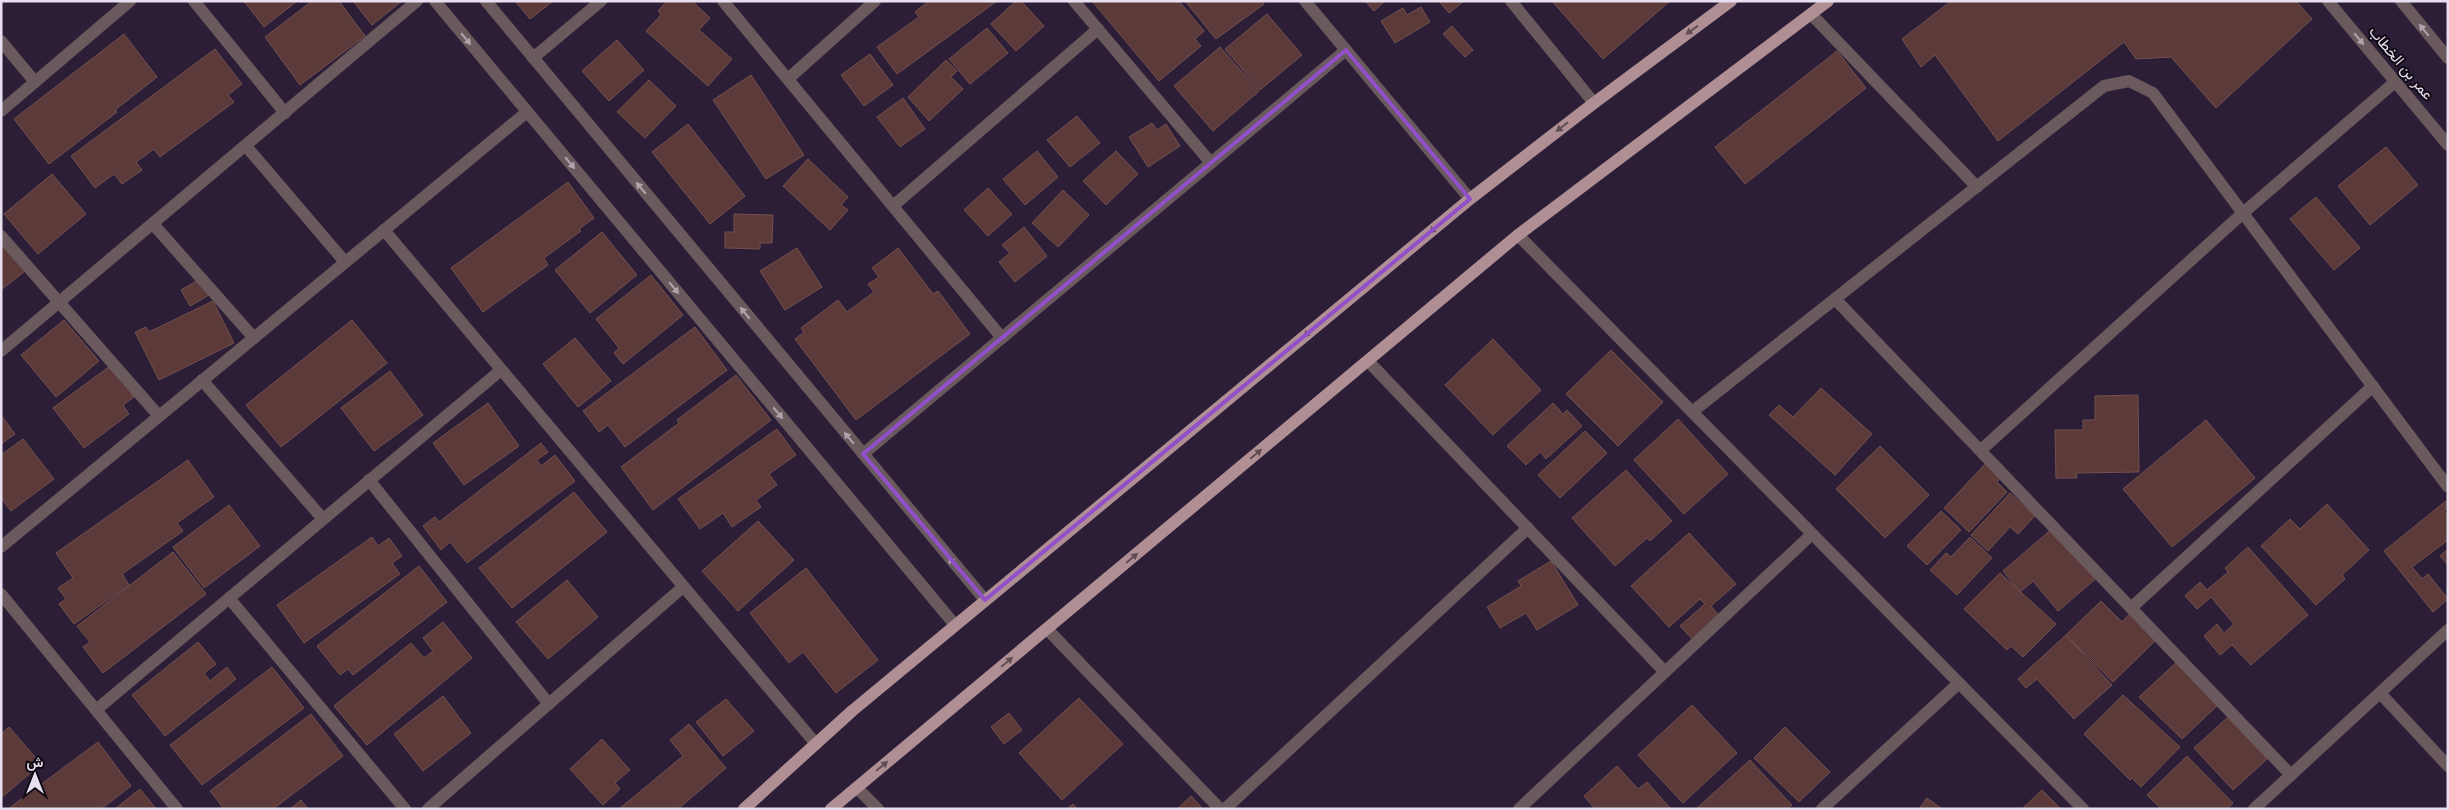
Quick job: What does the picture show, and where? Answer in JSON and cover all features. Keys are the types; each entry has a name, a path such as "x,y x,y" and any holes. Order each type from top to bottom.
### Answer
{"main road":[{"path":"744,809 816,744 955,625 1470,198 1731,1"},
{"path":"831,809 1518,235 1828,1"}],"street":[{"path":"1,111 130,1"},
{"path":"194,1 285,113"},
{"path":"1,351 417,1"},
{"path":"435,1 955,625"},
{"path":"486,1 985,600"},
{"path":"533,58 601,1"},
{"path":"723,1 1002,338"},
{"path":"788,79 875,1"},
{"path":"1074,1 1210,163"},
{"path":"1305,1 1470,198"},
{"path":"1511,1 1594,103"},
{"name":"عمر بن الخطاب","path":"2328,1 2448,145"},
{"path":"2401,1 2448,58"},
{"path":"1811,14 1977,187"},
{"path":"893,206 1098,29"},
{"path":"1,41 35,82"},
{"path":"862,454 1346,50"},
{"path":"1692,412 2104,86 2129,81 2154,93 2448,487"},
{"path":"1981,450 2243,213 2395,82"},
{"path":"1,547 527,112"},
{"path":"246,146 345,262"},
{"path":"153,224 254,338"},
{"path":"384,230 816,744"},
{"path":"1518,235 2083,809"},
{"path":"1,236 159,416"},
{"path":"1835,299 2291,775"},
{"path":"1368,361 1665,672"},
{"path":"96,710 501,370"},
{"path":"202,380 323,519"},
{"path":"2131,608 2373,386"},
{"path":"369,480 549,704"},
{"path":"1225,809 1528,528"},
{"path":"1519,809 1812,534"},
{"path":"428,809 683,587"},
{"path":"1,594 177,809"},
{"path":"229,598 405,809"},
{"path":"1047,629 1220,809"},
{"path":"2254,809 2448,630"},
{"path":"1822,809 1959,683"},
{"path":"2380,693 2448,766"},
{"path":"857,788 878,809"}],"highlighted area":[{"path":"1346,50 1470,199 985,600 863,454"}],"building":[{"path":"244,1 297,1 264,27"},
{"path":"312,1 339,1 365,36 300,85 265,37"},
{"path":"353,1 402,1 372,25"},
{"path":"515,1 553,1 530,19"},
{"path":"667,1 692,1 710,18 699,30 732,59 708,86 646,31 661,15 658,11"},
{"path":"929,1 997,1 897,74 877,47 919,17 915,12"},
{"path":"1016,1 1021,1 1044,26 1016,51 991,24"},
{"path":"1092,1 1179,1 1204,31 1195,39 1201,46 1159,81"},
{"path":"1185,1 1262,1 1264,4 1216,39"},
{"path":"1365,1 1385,1 1374,11"},
{"path":"1439,1 1464,1 1449,13"},
{"path":"1552,1 1670,1 1603,59"},
{"path":"1951,1 2296,1 2312,19 2216,108 2171,57 2136,59 2124,42 1998,141 1935,55 1921,67 1902,39"},
{"path":"1421,7 1430,22 1395,43 1381,21 1403,8 1407,15"},
{"path":"1267,14 1302,55 1260,90 1225,49"},
{"path":"1452,26 1473,50 1465,57 1443,34"},
{"path":"987,28 1008,53 970,84 949,59"},
{"path":"124,34 157,77 115,110 117,112 49,164 14,119"},
{"path":"617,40 644,70 609,101 582,71"},
{"path":"1220,47 1259,91 1213,131 1174,86"},
{"path":"215,49 242,84 228,95 234,102 160,157 154,149 136,162 142,170 122,184 114,174 95,188 71,156"},
{"path":"1837,51 1866,88 1745,184 1715,147"},
{"path":"870,54 893,85 864,106 841,75"},
{"path":"946,60 957,71 951,77 963,89 929,121 908,97"},
{"path":"751,75 804,155 766,179 713,100"},
{"path":"649,80 676,106 645,138 617,112"},
{"path":"903,98 925,129 900,147 877,117"},
{"path":"1077,116 1100,143 1070,167 1047,140"},
{"path":"1152,123 1157,130 1166,124 1180,146 1148,167 1129,137"},
{"path":"688,124 745,196 710,224 652,152"},
{"path":"2386,147 2418,185 2370,225 2338,186"},
{"path":"1037,151 1058,177 1025,205 1003,179"},
{"path":"1116,151 1138,174 1106,205 1083,181"},
{"path":"808,159 848,197 841,205 848,210 830,230 783,186"},
{"path":"52,174 86,214 38,254 4,214"},
{"path":"568,182 594,218 579,229 581,231 544,258 548,265 483,312 451,268"},
{"path":"988,188 1012,214 988,236 964,210"},
{"path":"1063,190 1089,215 1058,247 1032,223"},
{"path":"2316,197 2360,248 2334,270 2290,219"},
{"path":"734,214 773,215 772,243 760,243 760,249 725,248 725,232 734,232"},
{"path":"1024,227 1047,256 1015,282 999,262 1010,253 1002,245"},
{"path":"602,232 637,275 590,313 555,270"},
{"path":"1,241 25,271 1,290"},
{"path":"797,248 822,287 785,310 760,271"},
{"path":"898,248 933,294 938,291 970,334 856,420 795,339 804,332 801,328 838,300 847,312 874,292 868,284 879,277 872,268"},
{"path":"651,275 683,315 623,364 614,353 619,348 596,319"},
{"path":"200,279 209,295 190,306 181,290"},
{"path":"213,301 234,343 159,380 135,332 146,327 149,332"},
{"path":"64,320 99,361 56,397 21,355"},
{"path":"352,320 387,363 281,447 246,405"},
{"path":"695,327 727,370 625,447 608,425 599,432 583,411"},
{"path":"575,338 611,381 578,407 543,364"},
{"path":"1493,339 1541,390 1493,435 1445,385"},
{"path":"1611,350 1663,402 1618,446 1566,394"},
{"path":"110,366 134,397 123,405 129,414 84,448 53,408"},
{"path":"390,371 423,415 374,451 341,408"},
{"path":"736,375 771,420 653,510 621,467 679,423 677,420"},
{"path":"1821,388 1872,434 1835,475 1769,415 1779,405 1793,417"},
{"path":"2138,395 2139,472 2076,473 2077,478 2056,478 2055,430 2083,430 2083,420 2095,420 2095,396"},
{"path":"488,403 519,446 464,485 433,443"},
{"path":"1553,403 1563,414 1567,410 1582,426 1546,459 1540,452 1526,465 1507,446"},
{"path":"1,415 15,434 1,444"},
{"path":"1678,419 1728,474 1684,514 1634,460"},
{"path":"2206,420 2255,478 2172,547 2123,489"},
{"path":"777,429 796,455 769,474 777,485 756,500 761,507 732,527 723,513 700,529 678,499"},
{"path":"1585,431 1607,453 1560,498 1538,475"},
{"path":"23,439 54,479 11,511 1,498 1,455"},
{"path":"541,443 548,452 537,460 541,466 555,455 575,481 467,563 450,542 441,550 423,526 435,517 439,522"},
{"path":"1880,446 1929,495 1885,538 1836,489"},
{"path":"188,460 214,497 177,523 183,531 122,574 129,585 74,624 59,604 66,599 58,588 73,578 56,553"},
{"path":"1986,463 2001,477 1997,482 2007,492 1969,532 1944,508"},
{"path":"1626,470 1672,521 1650,541 1647,538 1615,566 1572,518"},
{"path":"574,492 607,532 512,608 479,568"},
{"path":"2010,493 2035,516 2018,534 2010,527 1988,551 1971,535"},
{"path":"2446,501 2448,508 2444,511 2448,516 2448,540 2412,567 2422,579 2428,574 2448,599 2433,612 2384,551"},
{"path":"2327,504 2369,550 2342,575 2345,579 2316,605 2261,546 2290,519 2300,529"},
{"path":"229,505 260,546 204,588 173,547"},
{"path":"1941,511 1961,530 1927,565 1907,546"},
{"path":"758,521 794,560 738,611 702,571"},
{"path":"2053,528 2099,576 2058,611 2033,581 2020,592 2003,571"},
{"path":"1689,533 1736,584 1711,606 1720,617 1694,641 1680,626 1705,604 1700,599 1669,627 1631,586"},
{"path":"372,537 378,546 389,538 402,556 392,563 400,574 304,643 277,605"},
{"path":"1970,537 1992,558 1957,595 1930,570 1946,553 1951,557"},
{"path":"2248,547 2308,615 2251,665 2232,645 2220,655 2204,636 2217,624 2224,633 2234,624 2211,597 2197,609 2185,596 2200,582 2207,590 2228,572 2225,568"},
{"path":"2448,549 2448,563 2447,564 2440,556"},
{"path":"173,552 206,594 103,673 83,647 90,642 77,626"},
{"path":"1551,561 1578,605 1537,630 1526,613 1500,628 1487,607 1521,586 1518,581"},
{"path":"419,566 447,602 353,675 348,669 340,675 317,646"},
{"path":"806,568 878,660 836,693 803,652 789,663 750,613"},
{"path":"2000,573 2056,624 2023,657 2011,646 2007,650 1964,609"},
{"path":"567,580 598,617 548,659 516,622"},
{"path":"2101,601 2122,622 2132,611 2157,639 2113,682 2066,635"},
{"path":"443,622 472,658 367,745 334,706 411,643 424,658 433,651 423,638"},
{"path":"2066,635 2112,685 2074,719 2037,679 2026,688 2018,679"},
{"path":"198,642 216,664 204,673 210,681 227,667 236,679 165,736 132,695"},
{"path":"2179,660 2220,703 2182,739 2139,697"},
{"path":"272,667 304,708 202,785 170,745"},
{"path":"2123,695 2180,747 2141,787 2132,778 2130,780 2084,734"},
{"path":"443,696 471,733 423,771 394,734"},
{"path":"1079,698 1123,744 1062,800 1019,753"},
{"path":"726,699 754,731 723,756 696,722"},
{"path":"1692,705 1737,753 1683,803 1638,755"},
{"path":"1009,713 1022,730 1004,744 991,727"},
{"path":"311,714 343,756 273,809 224,809 210,791"},
{"path":"2228,717 2267,759 2233,790 2194,748"},
{"path":"689,724 726,768 678,809 619,809 683,756 670,740"},
{"path":"9,727 41,764 1,798 1,734"},
{"path":"1785,727 1830,772 1799,802 1754,758"},
{"path":"602,739 630,770 615,783 620,789 603,805 570,769"},
{"path":"98,742 131,786 101,809 8,809"},
{"path":"2187,756 2233,803 2227,809 2161,809 2147,795"},
{"path":"1750,760 1792,805 1787,809 1696,809"},
{"path":"1617,766 1638,789 1647,782 1671,809 1595,809 1584,796"},
{"path":"140,789 156,809 115,809"},
{"path":"2042,790 2061,809 2022,809"},
{"path":"1191,796 1203,809 1177,809"},
{"path":"1927,798 1942,809 1919,809"},
{"path":"301,800 308,809 290,809"},
{"path":"1073,804 1077,809 1067,809"}]}
